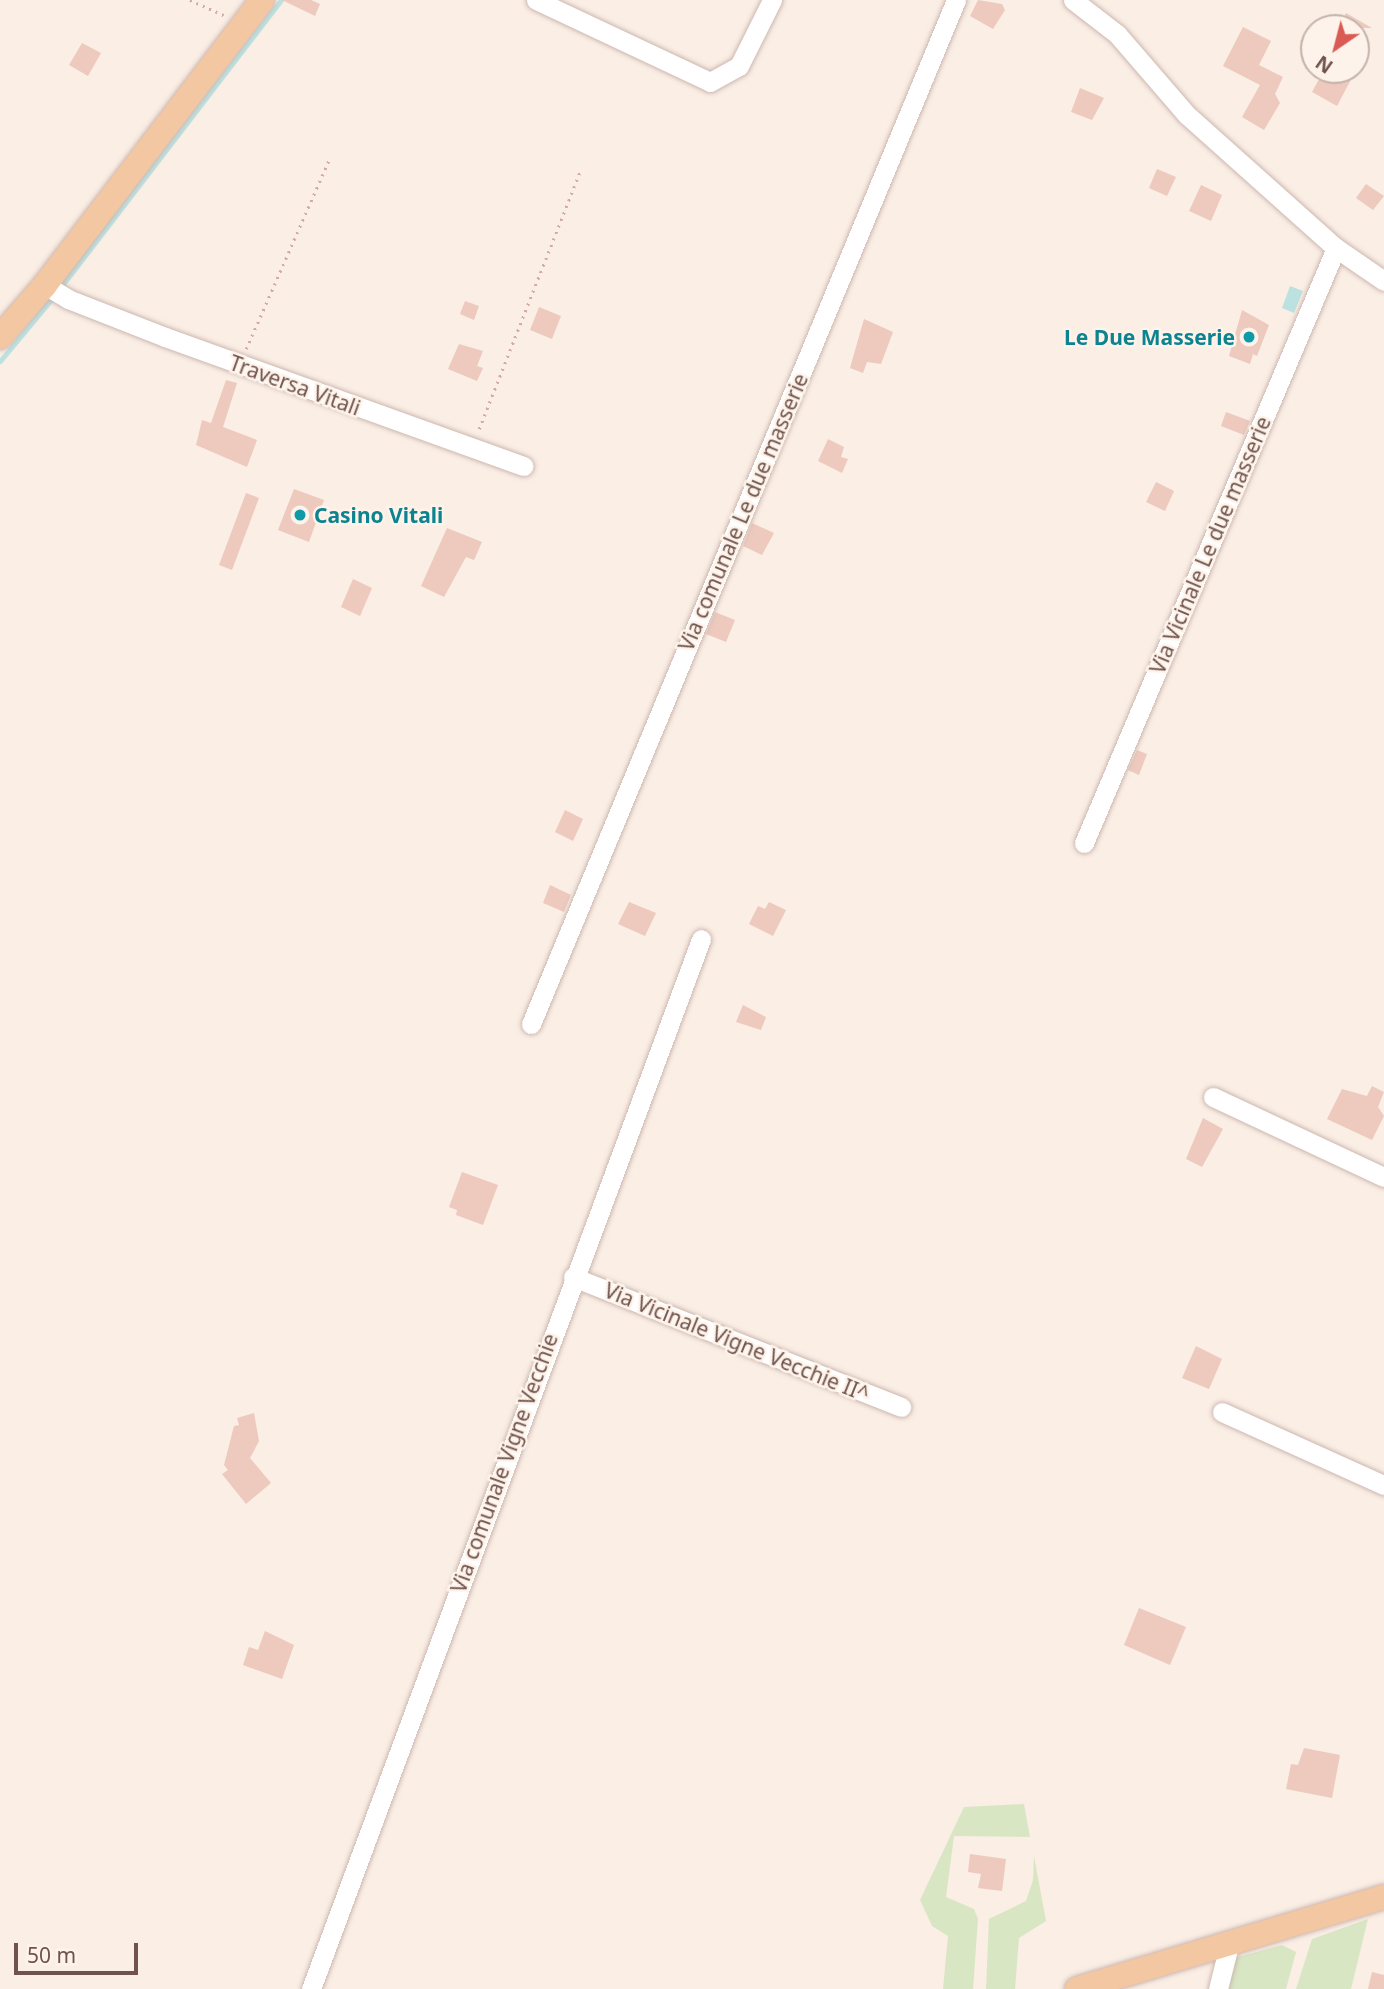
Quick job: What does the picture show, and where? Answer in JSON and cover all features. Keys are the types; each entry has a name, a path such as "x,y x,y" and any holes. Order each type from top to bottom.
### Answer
{"main road":[{"path":"0,337 45,285 262,0"},
{"path":"1077,1989 1384,1897"}],"street":[{"path":"536,0 710,82 739,66 772,0"},
{"name":"Via comunale Le due masserie","path":"531,1024 956,0"},
{"path":"1073,0 1117,34 1187,115 1336,248 1384,281"},
{"name":"Via Vicinale Le due masserie","path":"1084,843 1336,248"},
{"name":"Traversa Vitali","path":"45,285 68,299 240,365 524,466"},
{"name":"Via comunale Vigne Vecchie","path":"311,1989 573,1277 701,939"},
{"path":"1213,1097 1384,1177"},
{"name":"Via Vicinale Vigne Vecchie II^","path":"573,1277 901,1407"},
{"path":"1222,1412 1384,1485"},
{"path":"1219,1989 1228,1945"}],"path":[{"path":"190,0 243,24"},
{"path":"240,365 330,160"},
{"path":"471,449 580,171"}],"green space":[{"path":"1024,1804 1030,1837 954,1836 946,1897 974,1909 978,1919 973,1989 943,1989 948,1936 932,1926 920,1900 964,1807"},
{"path":"1034,1856 1046,1921 1019,1938 1015,1989 986,1989 989,1919 1026,1901 1033,1880"},
{"path":"1368,1919 1351,1989 1296,1989 1312,1939"},
{"path":"1282,1945 1296,1952 1286,1989 1226,1989 1234,1958"}],"water":[{"path":"1290,286 1303,291 1294,313 1282,308"}],"building":[{"path":"282,0 311,0 320,4 315,16"},
{"path":"978,0 1002,4 1005,10 993,29 970,16"},
{"path":"1243,27 1271,41 1259,65 1283,77 1275,94 1280,103 1264,130 1242,117 1260,85 1223,66"},
{"path":"82,43 101,53 88,76 69,65"},
{"path":"1316,84 1349,84 1337,106 1312,92"},
{"path":"1080,88 1104,98 1092,120 1071,112"},
{"path":"1157,169 1176,177 1167,196 1149,188"},
{"path":"1366,184 1384,196 1373,210 1356,198"},
{"path":"1201,185 1222,195 1211,221 1189,211"},
{"path":"465,301 479,306 474,320 460,314"},
{"path":"539,307 561,316 552,339 530,330"},
{"name":"Le Due Masserie","path":"1242,310 1269,325 1257,356 1253,354 1250,364 1229,356"},
{"path":"864,319 893,332 881,364 867,362 863,373 850,368"},
{"path":"459,344 483,351 477,366 483,368 477,381 448,369"},
{"path":"226,380 237,383 223,427 257,440 247,467 196,445 202,420 211,423"},
{"path":"1226,412 1250,421 1244,435 1221,426"},
{"path":"828,439 844,447 841,457 848,459 842,473 818,461"},
{"path":"1156,482 1174,491 1165,511 1146,502"},
{"name":"Casino Vitali","path":"294,489 324,500 309,542 278,530"},
{"path":"246,493 259,498 232,570 219,565"},
{"path":"752,523 774,533 762,555 743,546"},
{"path":"447,528 482,542 474,560 466,557 444,597 421,586"},
{"path":"353,579 372,588 360,616 341,607"},
{"path":"715,612 735,620 726,642 706,634"},
{"path":"1137,750 1147,754 1139,775 1128,770"},
{"path":"565,810 583,819 573,841 555,832"},
{"path":"550,885 571,895 564,912 543,903"},
{"path":"629,902 656,913 645,936 618,924"},
{"path":"769,902 786,910 773,936 749,924 758,906 765,909"},
{"path":"743,1005 766,1017 761,1030 736,1022"},
{"path":"1372,1086 1384,1092 1378,1107 1384,1116 1372,1140 1327,1119 1342,1089 1367,1096"},
{"path":"1203,1118 1223,1129 1202,1167 1186,1159"},
{"path":"462,1172 498,1185 483,1225 456,1215 457,1210 449,1207"},
{"path":"1196,1346 1222,1359 1209,1389 1182,1378"},
{"path":"254,1413 259,1441 250,1458 271,1483 246,1504 222,1474 228,1470 224,1465 234,1426 239,1425 237,1418"},
{"path":"1139,1608 1186,1627 1170,1665 1124,1645"},
{"path":"265,1631 294,1645 282,1679 243,1665 249,1647 258,1650"},
{"path":"1304,1748 1340,1755 1332,1798 1286,1789 1291,1764 1298,1765"},
{"path":"970,1854 1006,1859 1002,1891 978,1888 981,1874 968,1872"},
{"path":"1372,1972 1384,1975 1384,1989 1368,1989"}],"waterway":[{"path":"60,288 281,0"},
{"path":"0,361 54,296"}],"place":[{"name":"Le Due Masserie","path":"1249,337"},
{"name":"Casino Vitali","path":"300,515"}]}
